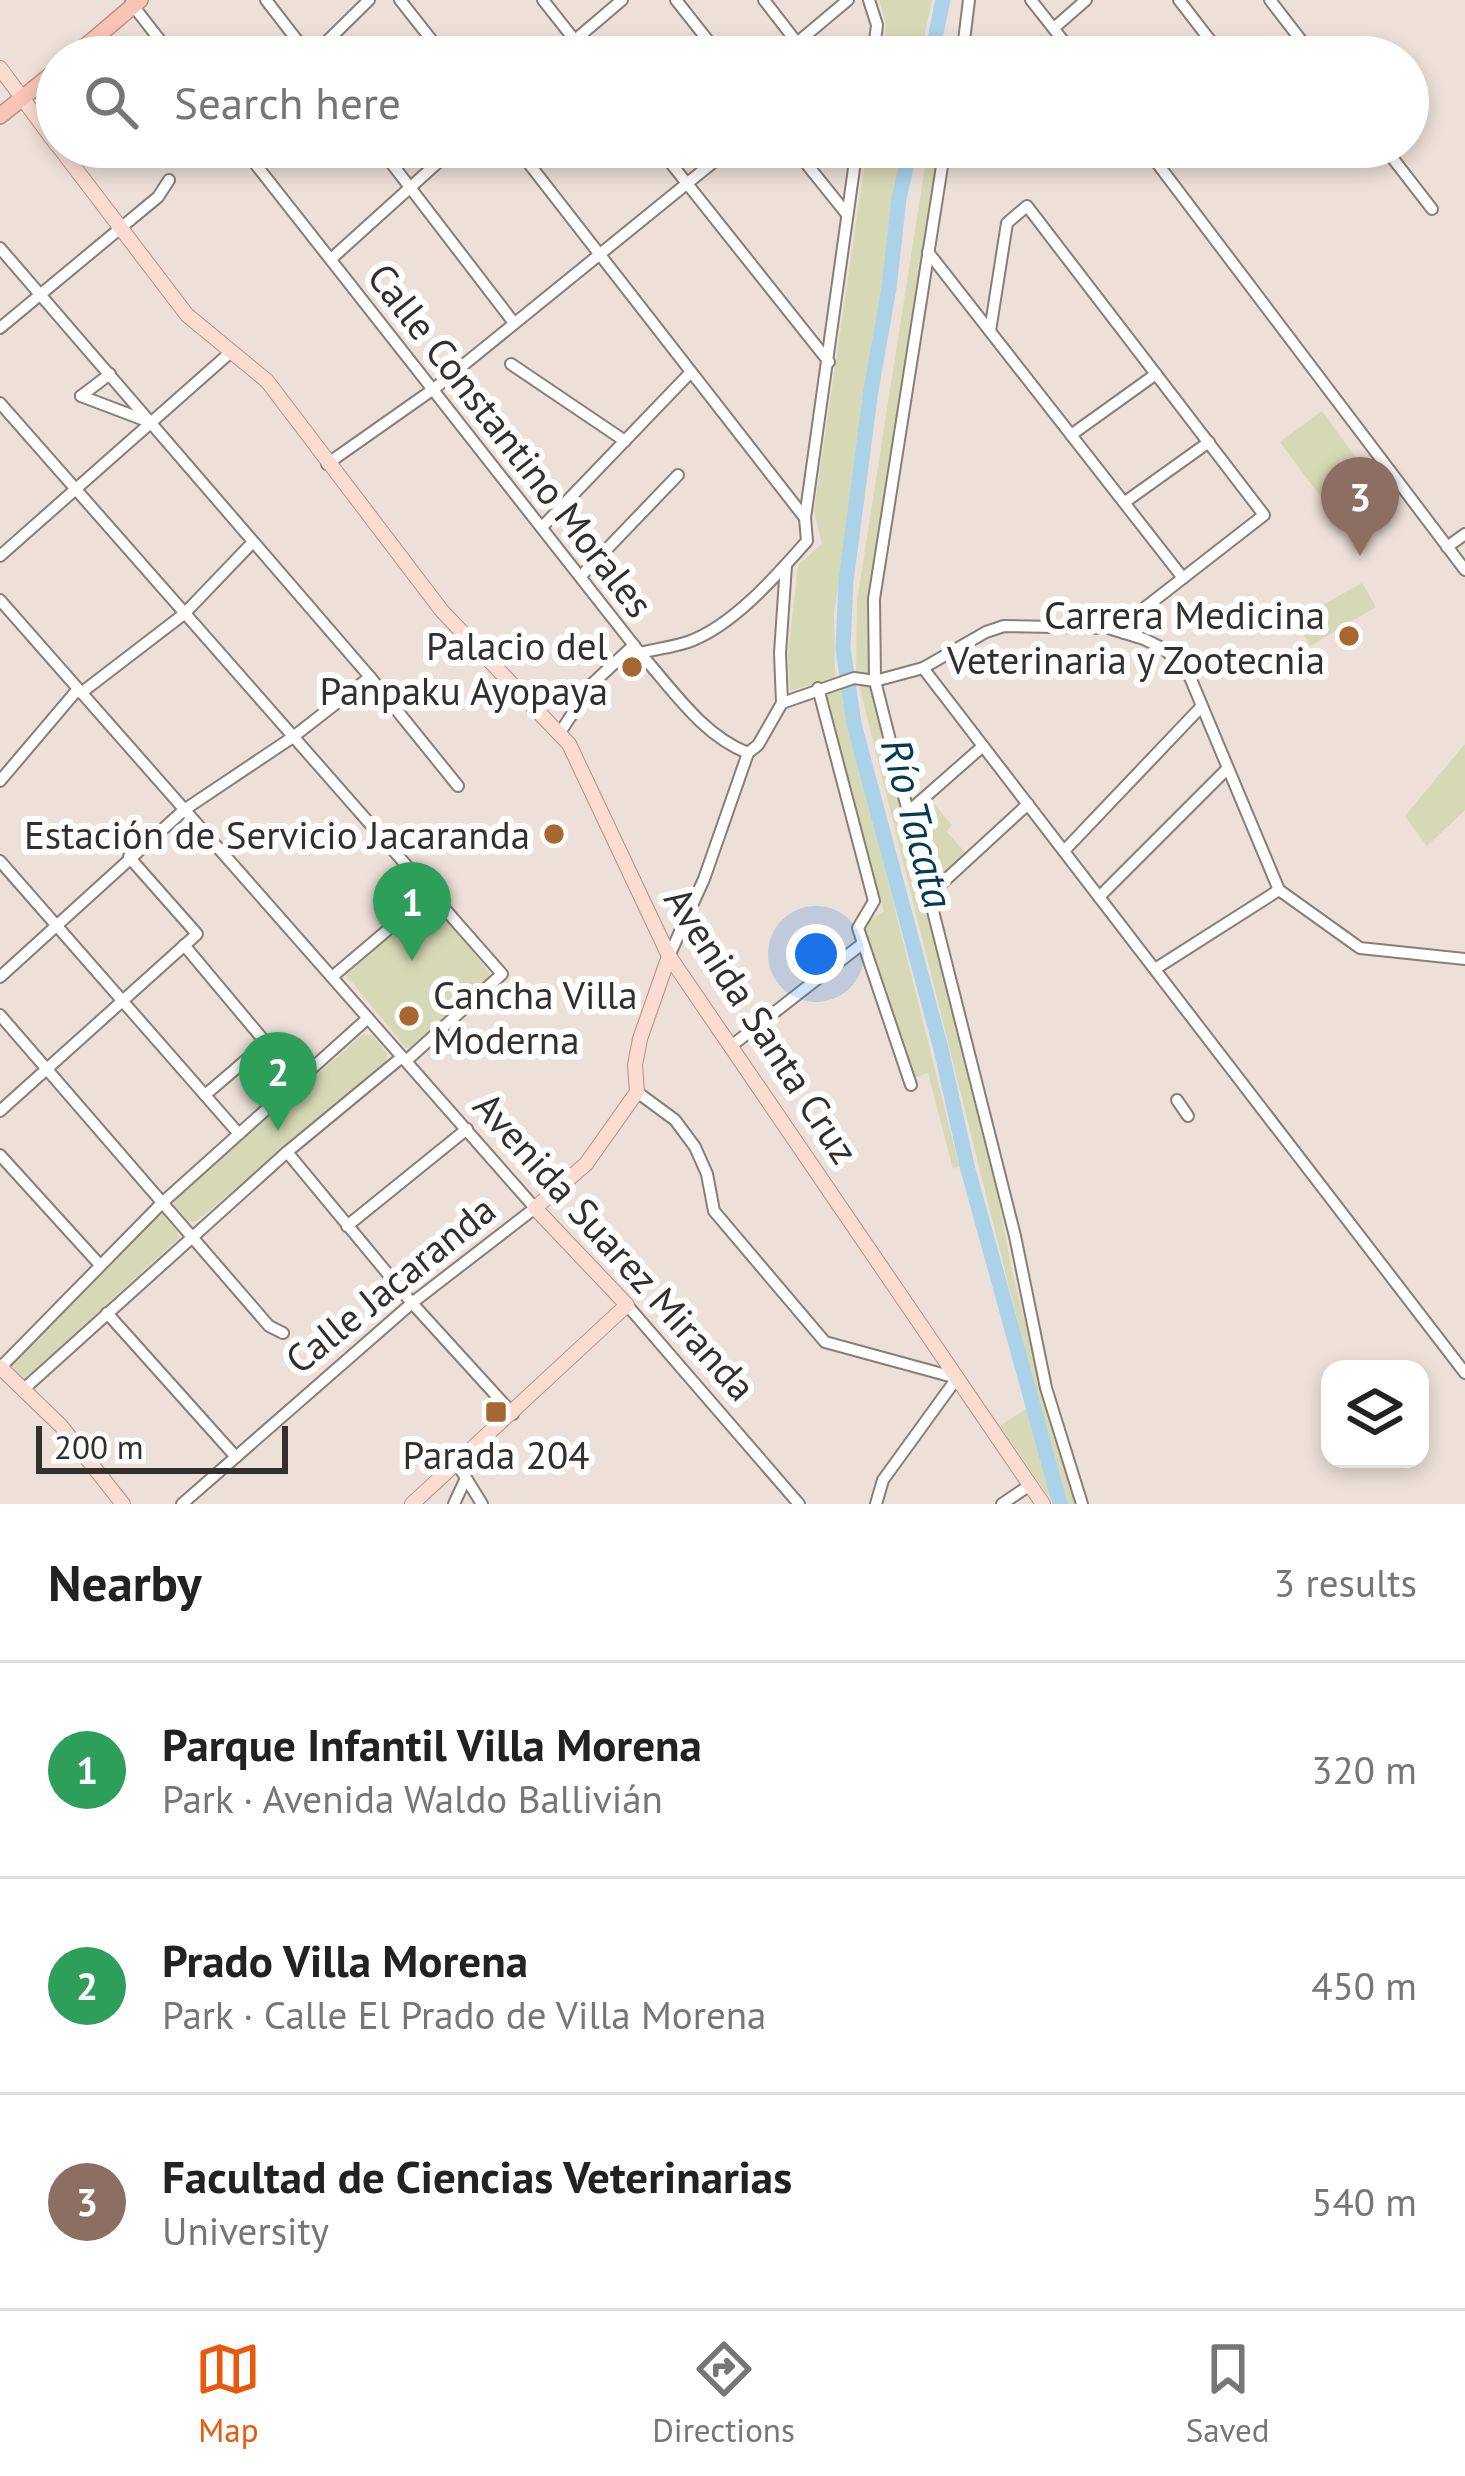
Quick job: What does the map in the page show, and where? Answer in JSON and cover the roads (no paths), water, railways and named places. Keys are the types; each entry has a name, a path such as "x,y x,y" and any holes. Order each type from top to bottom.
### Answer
{"highway":[{"path":"96,36 134,2"},
{"path":"0,116 36,87"}],"main road":[{"name":"Avenida Santa Cruz","path":"0,68 36,117"},
{"name":"Avenida Santa Cruz","path":"74,168 187,315 266,381 442,611 568,743 669,956 957,1378 1025,1494 1043,1504"},
{"path":"637,1092 640,1039 669,956"},
{"name":"Calle Jacaranda","path":"535,1208 586,1164 637,1092"},
{"name":"Avenida Suarez Miranda","path":"535,1208 627,1305"},
{"path":"412,1504 627,1305"},
{"path":"0,1367 26,1388 123,1504"}],"street":[{"path":"266,0 294,36"},
{"path":"332,36 369,0"},
{"path":"400,0 428,36"},
{"path":"543,0 572,36"},
{"path":"580,36 622,0"},
{"path":"676,0 704,36"},
{"path":"764,0 791,36"},
{"path":"803,36 848,0"},
{"path":"869,0 876,36"},
{"path":"965,36 969,0"},
{"path":"1031,0 1060,36"},
{"path":"1054,28 1086,0"},
{"path":"1179,0 1207,36"},
{"path":"1270,0 1298,36"},
{"path":"134,2 158,36"},
{"name":"Calle Constantino Morales","path":"259,168 637,649 707,729 748,753"},
{"path":"395,168 514,323"},
{"path":"331,259 432,168"},
{"path":"532,168 805,518"},
{"path":"674,168 829,362"},
{"path":"327,464 435,388 707,168"},
{"path":"810,168 846,213"},
{"path":"560,734 592,684 637,649 688,642 710,632 807,541 805,518 854,168"},
{"path":"942,168 874,599 875,682 1015,1236 1046,1388 1082,1504"},
{"path":"1161,168 1465,570"},
{"path":"1400,168 1432,209"},
{"path":"0,328 158,197 169,180"},
{"path":"990,331 1007,223 1027,206 1264,515 1129,620 1124,633"},
{"path":"0,248 370,677 458,786"},
{"path":"928,251 1184,578"},
{"path":"0,556 232,351"},
{"path":"511,364 625,441"},
{"path":"543,526 690,373"},
{"path":"110,374 81,397 150,422"},
{"path":"1072,435 1156,374"},
{"path":"0,403 502,974 287,1151 26,1388"},
{"path":"1124,502 1209,442"},
{"path":"581,576 678,475"},
{"path":"1448,547 1465,534"},
{"path":"0,781 80,691 184,614 253,542"},
{"path":"669,956 704,878 748,753 758,745 782,703 786,565"},
{"name":"Avenida Suarez Miranda","path":"0,600 535,1208"},
{"path":"782,703 848,679 875,682 922,668 1004,626 1108,628 1124,633 1164,650 1187,670 1279,890 1360,948 1465,958"},
{"path":"922,668 1465,1373"},
{"path":"0,977 184,810 293,737 370,677"},
{"path":"818,688 874,901 858,928 911,1085"},
{"path":"1064,851 1201,707"},
{"path":"908,812 983,746"},
{"path":"1100,897 1227,769"},
{"path":"929,895 1028,804"},
{"path":"0,1111 197,934 130,856"},
{"path":"0,861 239,1134"},
{"path":"1155,969 1279,890"},
{"path":"332,976 430,893"},
{"path":"730,1047 862,944"},
{"path":"184,945 266,1043 205,1095"},
{"path":"0,1016 269,1326 283,1334"},
{"path":"0,1367 162,1203 368,1018"},
{"path":"637,1092 685,1133 707,1174 715,1211 825,1342 957,1378 884,1480 876,1504"},
{"path":"1177,1100 1188,1115"},
{"path":"347,1226 467,1129"},
{"path":"287,1151 412,1304 513,1414"},
{"path":"0,1155 100,1264"},
{"name":"Calle Jacaranda","path":"182,1504 412,1304 535,1208"},
{"name":"Avenida Suarez Miranda","path":"627,1305 799,1504"},
{"path":"107,1313 236,1457"},
{"path":"456,1462 482,1504"},
{"path":"454,1504 466,1478"},
{"path":"1002,1504 1025,1494"}],"waterway":[{"name":"Río Tacata","path":"935,36 943,0"},
{"name":"Río Tacata","path":"906,168 871,390 846,581 843,648 854,724 941,1049 967,1166 1060,1504"}],"place":[{"name":"Facultad de Ciencias Veterinarias","path":"1360,556"},
{"name":"Carrera Medicina Veterinaria y Zootecnia","path":"1349,636"},
{"name":"Palacio del Panpaku Ayopaya","path":"632,667"},
{"name":"Estación de Servicio Jacaranda","path":"554,834"},
{"name":"Parque Infantil Villa Morena","path":"412,961"},
{"name":"Cancha Villa Moderna","path":"409,1016"},
{"name":"Prado Villa Morena","path":"278,1131"},
{"name":"Parada 204","path":"496,1412"}]}
